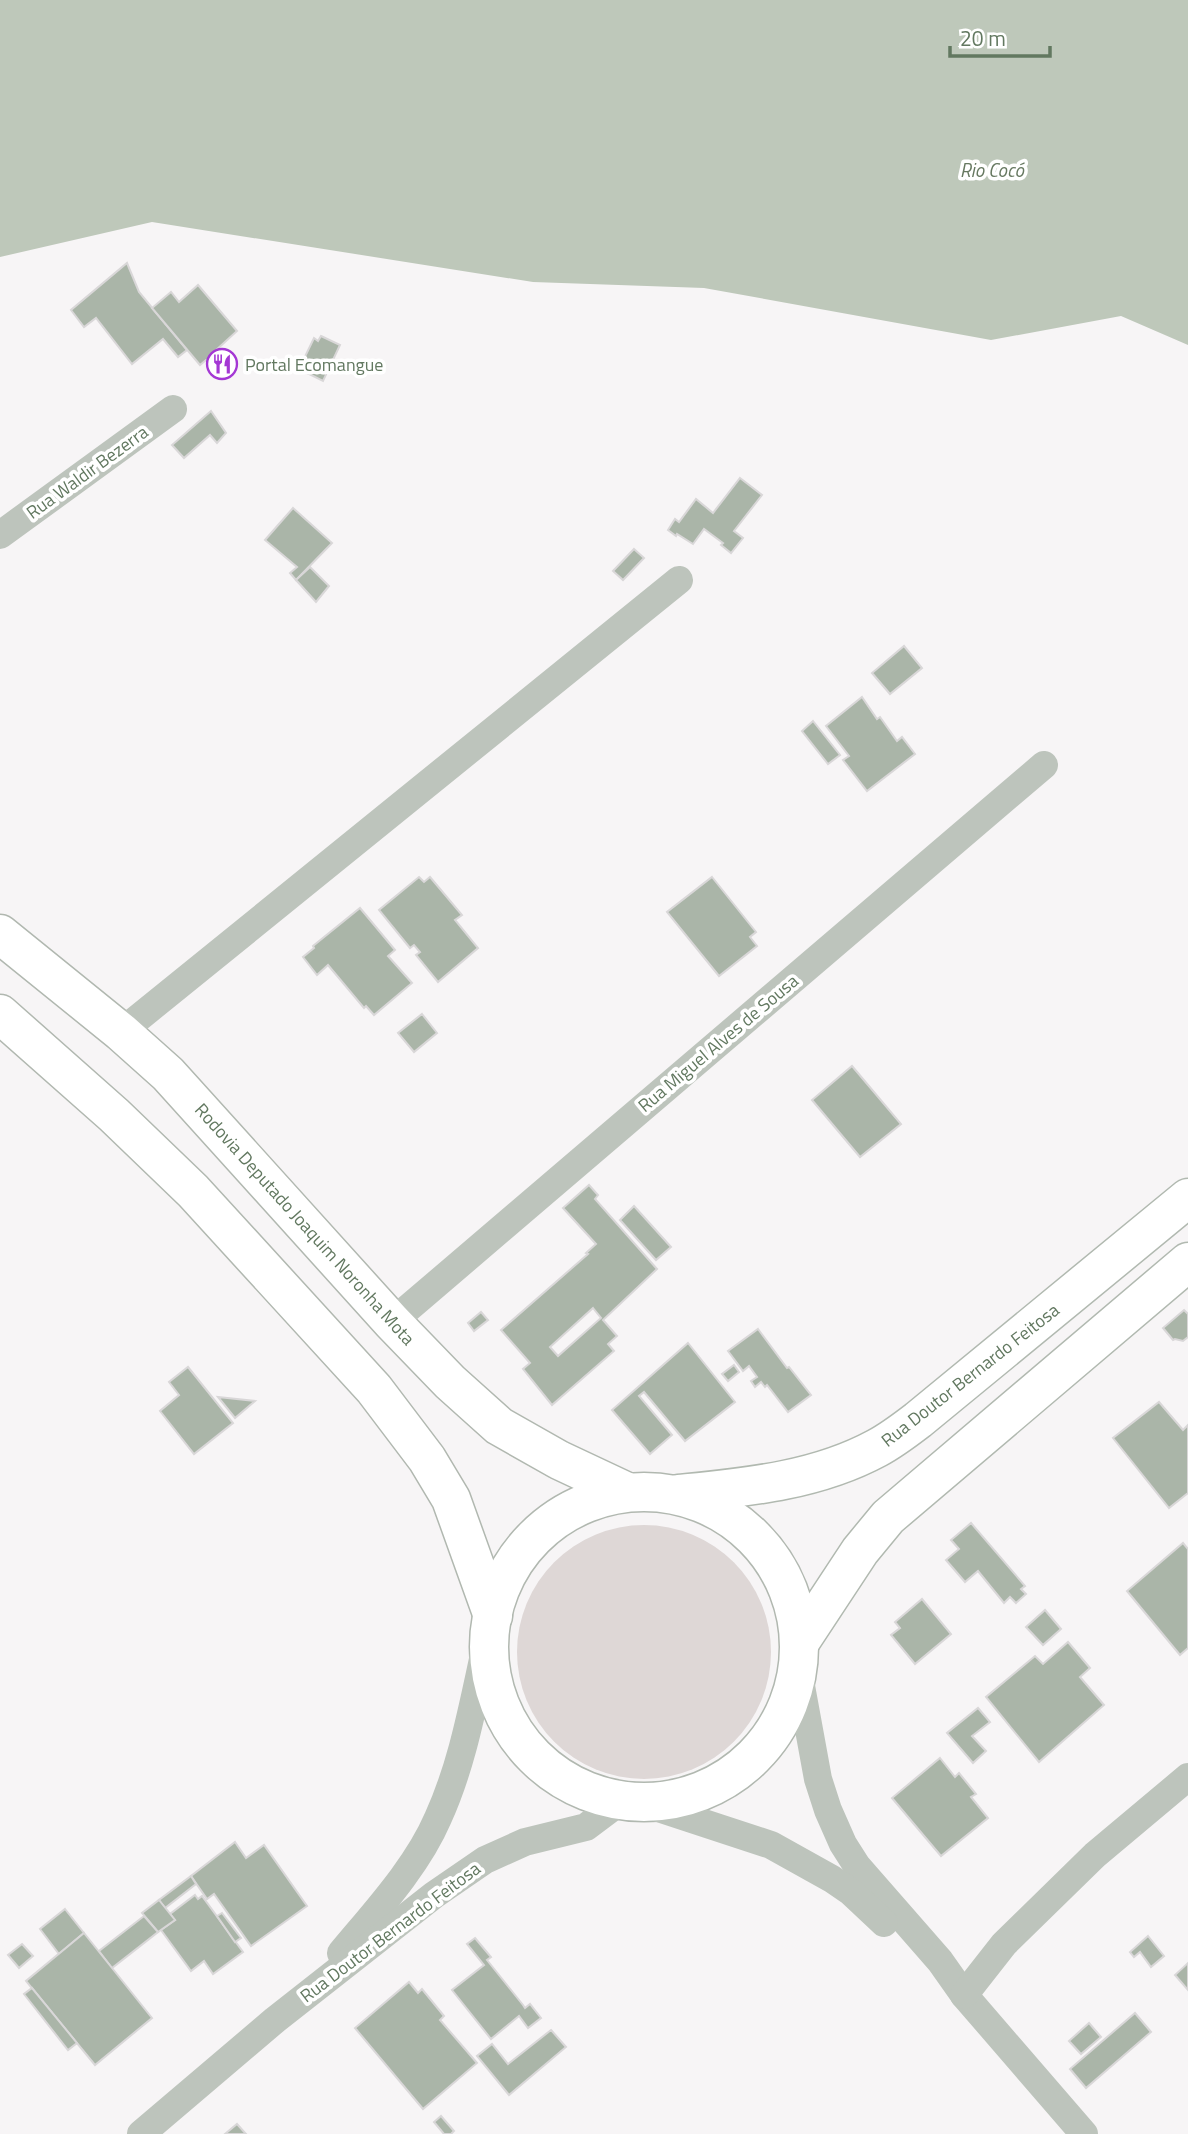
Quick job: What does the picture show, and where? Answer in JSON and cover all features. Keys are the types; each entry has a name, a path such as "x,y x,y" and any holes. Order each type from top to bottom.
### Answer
{"main road":[{"name":"Rodovia Deputado Joaquim Noronha Mota","path":"0,933 168,1074 392,1322 450,1382 499,1426 559,1460 625,1491"},
{"path":"0,1014 105,1107 193,1191 374,1389 427,1459 451,1499 491,1627 494,1691 518,1740 553,1775 597,1797 634,1802 695,1796 738,1772 772,1736 793,1691 798,1653 790,1593 765,1550 729,1516 679,1494 625,1491 573,1507 530,1539 501,1584 491,1627"},
{"name":"Rua Doutor Bernardo Feitosa","path":"679,1494 748,1487 799,1477 861,1456 878,1447 918,1420 1188,1198"},
{"path":"798,1653 860,1550 888,1517 1188,1262"}],"street":[{"name":"Rua Waldir Bezerra","path":"0,535 173,409"},
{"path":"121,1032 679,580"},
{"name":"Rua Miguel Alves de Sousa","path":"392,1322 1044,765"},
{"name":"Rua Doutor Bernardo Feitosa","path":"275,2020 341,1954 397,1886 438,1820 461,1758 491,1627"},
{"path":"798,1653 818,1779 843,1844 872,1885 940,1961 964,1995 1084,2134"},
{"path":"964,1995 1004,1944 1095,1855 1188,1777"},
{"path":"634,1802 771,1845 813,1867 851,1892 930,1970 964,1995"},
{"name":"Rua Doutor Bernardo Feitosa","path":"141,2134 275,2020 434,1895 485,1860 525,1842 586,1827 634,1802"}],"shaded area":[{"path":"632,1525 656,1525 693,1534 725,1553 743,1571 762,1603 769,1627 769,1677 762,1701 743,1733 725,1751 681,1774 656,1779 632,1779 595,1770 563,1751 545,1733 522,1689 517,1664 517,1640 526,1603 545,1571 563,1553 607,1530"}],"water":[{"name":"Rio Cocó","path":"0,0 1188,0 1188,345 1121,316 991,340 704,288 533,282 152,222 0,257"}],"building":[{"path":"127,263 139,292 187,350 178,357 163,339 132,364 96,318 84,327 71,310"},
{"path":"198,285 237,331 214,352 217,357 210,364 206,360 200,365 152,308 171,292 179,302"},
{"path":"321,336 340,345 323,381 299,369 314,338 318,341"},
{"path":"211,411 226,433 217,443 210,435 184,458 172,445"},
{"path":"740,478 762,495 734,531 743,538 731,553 721,545 723,543 704,529 693,544 668,530 675,519 679,522 696,499 713,513"},
{"path":"293,508 332,543 296,580 290,573 297,567 265,540"},
{"path":"634,549 644,558 623,580 613,571"},
{"path":"310,567 329,586 316,602 296,580"},
{"path":"904,646 922,668 890,694 872,673"},
{"path":"862,697 897,741 902,737 915,754 867,791 843,760 849,756 826,726"},
{"path":"813,721 840,755 828,764 802,731"},
{"path":"419,877 424,882 430,877 462,915 455,920 478,948 438,982 416,955 420,952 414,945 410,948 379,910"},
{"path":"712,877 756,932 750,937 757,946 719,976 667,912"},
{"path":"360,908 395,950 388,956 412,983 374,1015 366,1006 364,1008 328,965 317,975 303,957"},
{"path":"422,1014 437,1033 414,1052 398,1033"},
{"path":"852,1066 901,1124 860,1157 812,1100"},
{"path":"589,1185 598,1195 595,1199 657,1269 603,1320 617,1336 608,1344 614,1351 552,1405 523,1369 530,1363 501,1330 596,1244 563,1208","holes":["593,1308 601,1318 558,1356 550,1347"]},
{"path":"634,1206 671,1247 656,1260 620,1220"},
{"path":"1184,1310 1188,1314 1188,1337 1183,1341 1173,1340 1163,1328"},
{"path":"481,1312 488,1320 474,1331 468,1323"},
{"path":"758,1329 811,1395 788,1412 767,1385 765,1387 761,1382 755,1387 751,1381 757,1377 749,1366 743,1371 728,1351"},
{"path":"688,1343 735,1402 685,1441 644,1392 639,1396 672,1435 650,1454 612,1410"},
{"path":"734,1365 739,1372 728,1381 722,1374"},
{"path":"188,1367 233,1423 194,1454 160,1411 179,1395 169,1382"},
{"path":"218,1397 255,1401 235,1418"},
{"path":"1159,1402 1183,1430 1188,1425 1188,1493 1169,1508 1113,1438"},
{"path":"971,1523 1025,1586 1021,1589 1026,1594 1016,1603 1010,1597 1004,1603 978,1571 965,1582 946,1560 959,1549 951,1540"},
{"path":"1183,1543 1188,1549 1188,1648 1180,1655 1127,1591"},
{"path":"922,1599 951,1634 915,1664 891,1635 900,1628 895,1622"},
{"path":"1045,1610 1061,1629 1043,1645 1026,1627"},
{"path":"1068,1642 1090,1668 1080,1677 1104,1705 1039,1762 986,1697 1035,1656 1043,1664"},
{"path":"978,1708 990,1722 972,1736 986,1751 973,1763 947,1733"},
{"path":"940,1758 955,1777 959,1773 976,1794 971,1797 988,1818 941,1856 892,1798"},
{"path":"235,1842 246,1858 264,1845 307,1906 251,1946 214,1894 207,1899 191,1876"},
{"path":"191,1876 196,1884 165,1908 159,1900"},
{"path":"195,1895 198,1899 202,1896 243,1952 213,1974 204,1961 191,1971 161,1930 175,1920 170,1914"},
{"path":"159,1900 175,1920 158,1932 142,1913"},
{"path":"65,1909 84,1933 59,1954 40,1929"},
{"path":"222,1913 241,1938 235,1942 217,1916"},
{"path":"144,1916 158,1932 112,1968 99,1951"},
{"path":"84,1933 152,2018 95,2065 26,1981"},
{"path":"1148,1936 1164,1956 1151,1967 1140,1952 1134,1957 1130,1952"},
{"path":"475,1938 491,1957 487,1960 525,2008 530,2004 541,2018 528,2028 519,2016 491,2039 452,1990 484,1965 467,1944"},
{"path":"22,1944 33,1956 19,1968 8,1955"},
{"path":"1188,1963 1188,1990 1175,1975"},
{"path":"409,1982 418,1993 422,1989 444,2016 440,2020 477,2063 423,2109 355,2028"},
{"path":"32,1988 77,2043 68,2050 24,1994"},
{"path":"1135,2013 1151,2032 1086,2088 1070,2069"},
{"path":"1089,2023 1101,2037 1081,2054 1069,2041"},
{"path":"551,2030 566,2047 509,2095 477,2056 492,2044 508,2064"},
{"path":"441,2116 454,2131 451,2134 444,2134 434,2122"},
{"path":"237,2124 246,2134 225,2134"}],"place":[{"name":"Portal Ecomangue","path":"222,364"}]}
